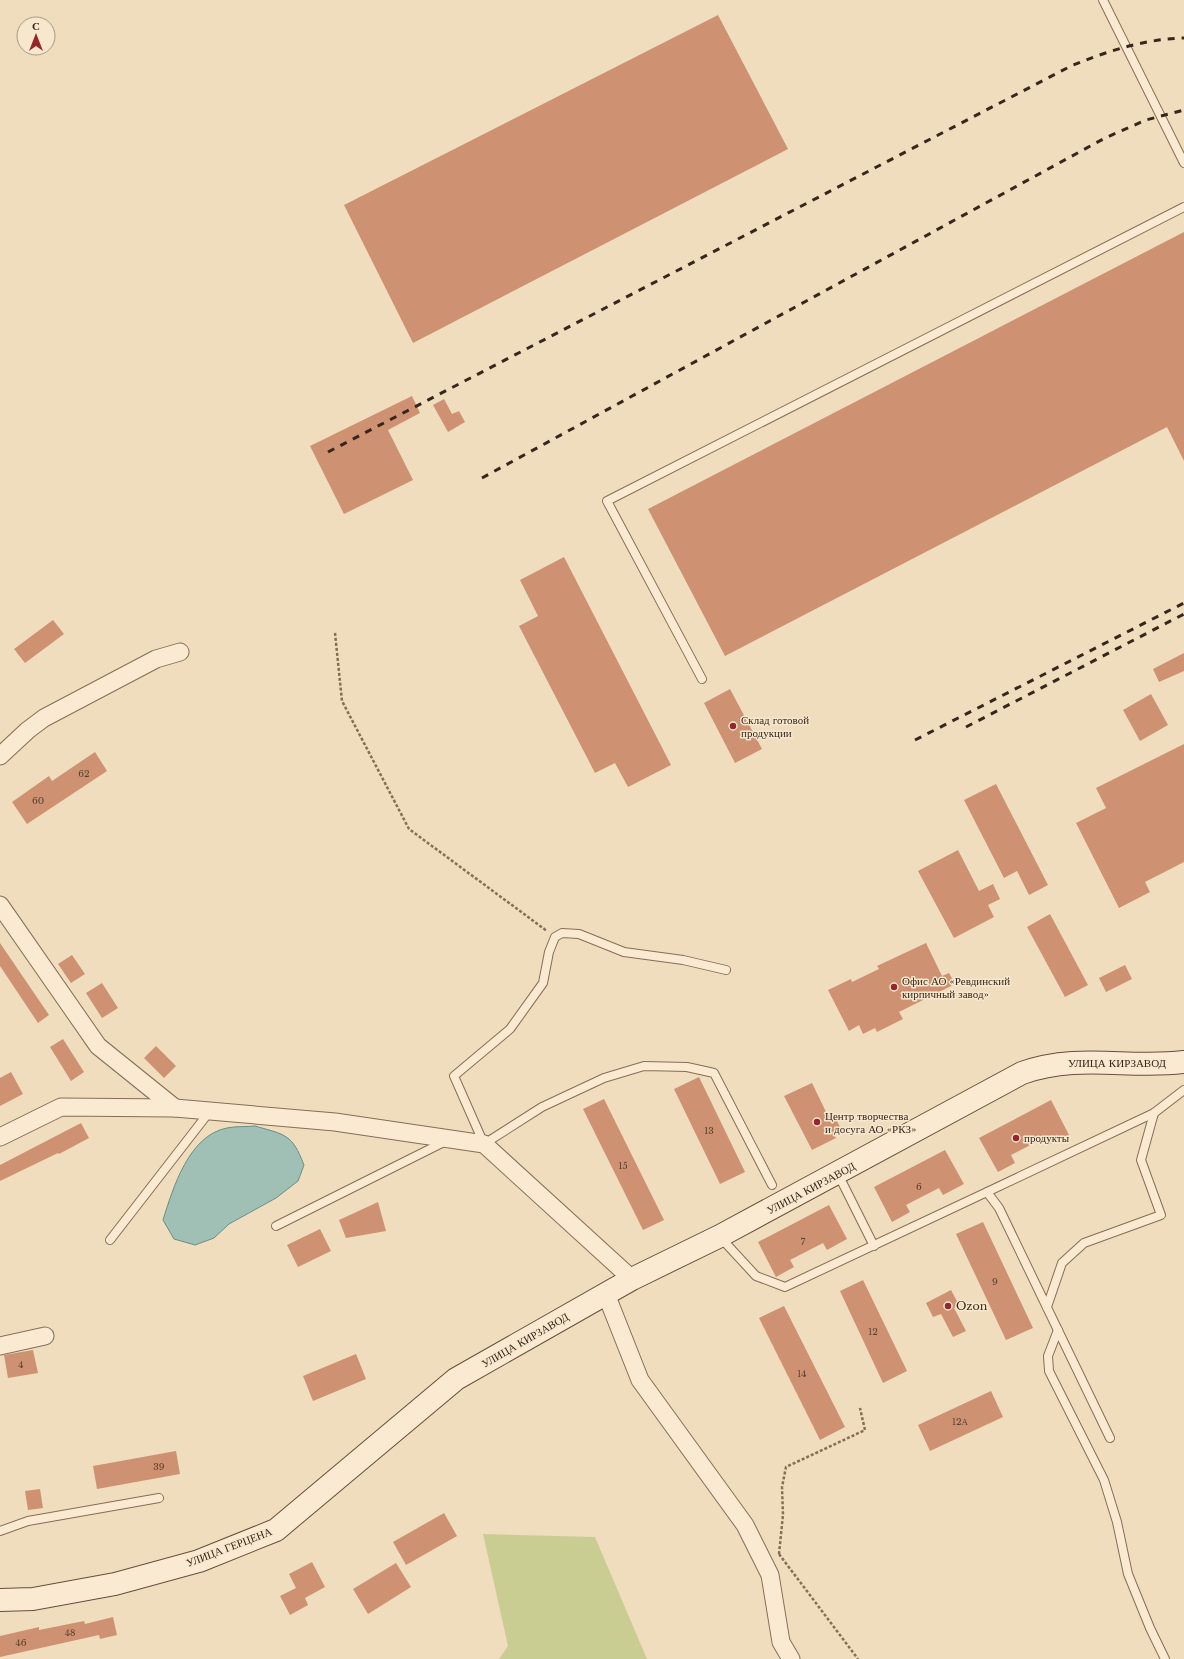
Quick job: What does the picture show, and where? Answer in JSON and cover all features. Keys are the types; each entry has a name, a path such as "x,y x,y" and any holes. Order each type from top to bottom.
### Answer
{"street":[{"path":"0,756 28,730 44,718 144,665 166,655 180,652"},
{"path":"0,905 98,1046 175,1108"},
{"name":"УЛИЦА КИРЗАВОД","path":"456,1379 632,1279 720,1236 1010,1079 1032,1070 1073,1062 1163,1064 1184,1062"},
{"path":"0,1138 61,1107 175,1108 334,1122 484,1144 632,1279"},
{"path":"606,1294 640,1380 744,1526 770,1574 781,1642 791,1659"},
{"path":"0,1346 45,1336"},
{"name":"УЛИЦА ГЕРЦЕНА","path":"0,1600 33,1599 115,1584 199,1561 276,1530 456,1379"}],"lane":[{"path":"1103,0 1184,163"},
{"path":"702,678 607,501 1184,207"},
{"path":"726,970 683,960 624,952 593,938 575,933 562,934 555,937 549,952 543,983 510,1029 454,1076 484,1144 542,1107 604,1078 644,1066 687,1067 714,1073 772,1185"},
{"path":"720,1236 756,1276 785,1287 1154,1113 1184,1090"},
{"path":"110,1240 211,1111"},
{"path":"1047,1307 1062,1263 1084,1243 1161,1215 1141,1160 1154,1113"},
{"path":"276,1226 450,1139"},
{"path":"838,1173 874,1246"},
{"path":"987,1192 999,1208 1110,1438"},
{"path":"1058,1330 1048,1356 1048,1371 1104,1480 1117,1522 1128,1574 1150,1628 1165,1659"},
{"path":"0,1531 28,1521 159,1498"}],"path":[{"path":"335,633 342,701 409,829 555,937"},
{"path":"779,1554 783,1516 782,1487 786,1467 865,1430 860,1408"},
{"path":"752,1541 779,1554 858,1659"}],"green space":[{"path":"483,1534 595,1537 647,1659 499,1659 508,1646"}],"water":[{"path":"255,1126 287,1137 296,1147 304,1165 298,1181 276,1198 229,1224 214,1238 195,1245 174,1239 163,1220 172,1193 184,1165 193,1152 202,1141 214,1133 230,1127"}],"building":[{"path":"718,15 788,149 413,343 344,205"},
{"path":"1184,232 1184,461 1167,427 725,656 648,509"},
{"path":"412,396 420,413 388,430 413,480 344,514 310,446"},
{"path":"444,399 452,414 459,411 465,422 448,432 433,405"},
{"path":"564,557 671,765 628,787 615,763 595,773 519,626 538,616 520,580"},
{"path":"53,620 64,634 25,663 14,649"},
{"path":"1184,653 1184,671 1159,682 1153,669"},
{"name":"Склад готовой продукции","path":"730,689 762,749 735,763 704,703"},
{"path":"1151,694 1168,725 1140,741 1123,710"},
{"path":"1184,744 1184,862 1145,882 1150,892 1119,908 1076,823 1106,808 1096,788"},
{"path":"95,752 107,771 27,824 12,802 49,776 52,781"},
{"path":"996,784 1048,885 1029,895 1017,871 1004,878 964,800"},
{"path":"958,850 979,891 993,884 1000,899 988,905 994,917 954,938 918,871"},
{"path":"1050,914 1088,985 1065,997 1027,927"},
{"path":"0,943 49,1015 38,1023 0,966"},
{"name":"Офис АО «Ревдинский кирпичный завод»","path":"926,943 942,976 949,973 955,984 899,1012 903,1019 877,1032 875,1028 863,1034 859,1025 849,1031 828,990 851,979 852,982 879,969 877,966"},
{"path":"72,955 85,974 71,983 58,964"},
{"path":"1125,965 1132,979 1106,992 1099,978"},
{"path":"102,983 118,1008 102,1018 86,993"},
{"path":"63,1039 84,1072 71,1081 50,1047"},
{"path":"156,1046 176,1066 164,1078 144,1058"},
{"path":"11,1072 23,1094 0,1106 0,1078"},
{"path":"699,1077 745,1172 720,1184 674,1089"},
{"name":"Центр творчества и досуга АО «РКЗ»","path":"812,1083 828,1116 833,1113 841,1129 833,1133 836,1138 812,1150 784,1096"},
{"path":"604,1099 664,1220 643,1230 583,1109"},
{"path":"1051,1100 1069,1135 1048,1145 1044,1138 1011,1155 1015,1163 998,1172 979,1138"},
{"path":"81,1123 89,1138 59,1154 58,1153 0,1181 0,1165"},
{"path":"945,1150 964,1184 943,1195 939,1188 906,1205 910,1212 892,1222 874,1187"},
{"path":"378,1202 386,1231 346,1238 339,1220"},
{"path":"829,1205 847,1239 827,1250 823,1243 790,1260 794,1267 776,1277 758,1242"},
{"path":"983,1222 1033,1328 1006,1340 956,1234"},
{"path":"320,1229 331,1251 298,1267 287,1245"},
{"path":"863,1280 907,1371 883,1383 840,1291"},
{"path":"951,1290 959,1305 954,1308 966,1331 953,1337 941,1314 933,1317 926,1303"},
{"path":"784,1306 845,1427 820,1440 759,1318"},
{"path":"33,1350 38,1373 8,1378 4,1355"},
{"path":"356,1354 366,1379 313,1401 303,1376"},
{"path":"991,1391 1003,1417 930,1451 918,1425"},
{"path":"176,1451 180,1474 97,1489 93,1466"},
{"path":"40,1489 43,1508 28,1510 25,1491"},
{"path":"444,1513 457,1536 406,1565 393,1542"},
{"path":"312,1562 325,1587 305,1598 308,1605 290,1615 280,1596 296,1588 289,1574"},
{"path":"396,1563 411,1587 368,1614 353,1589"},
{"path":"113,1617 117,1635 100,1639 99,1635 0,1657 0,1636 39,1627 39,1630 84,1621 85,1624"}],"railway":[{"path":"328,452 1071,66 1098,55 1141,43 1184,38"},
{"path":"482,478 1105,138 1146,120 1184,110"},
{"path":"915,740 1184,603"},
{"path":"966,727 1184,614"}],"place":[{"name":"Склад готовой продукции","path":"733,726"},
{"name":"Офис АО «Ревдинский кирпичный завод»","path":"894,987"},
{"name":"Центр творчества и досуга АО «РКЗ»","path":"817,1122"},
{"name":"продукты","path":"1016,1138"},
{"name":"Ozon","path":"948,1306"}]}
